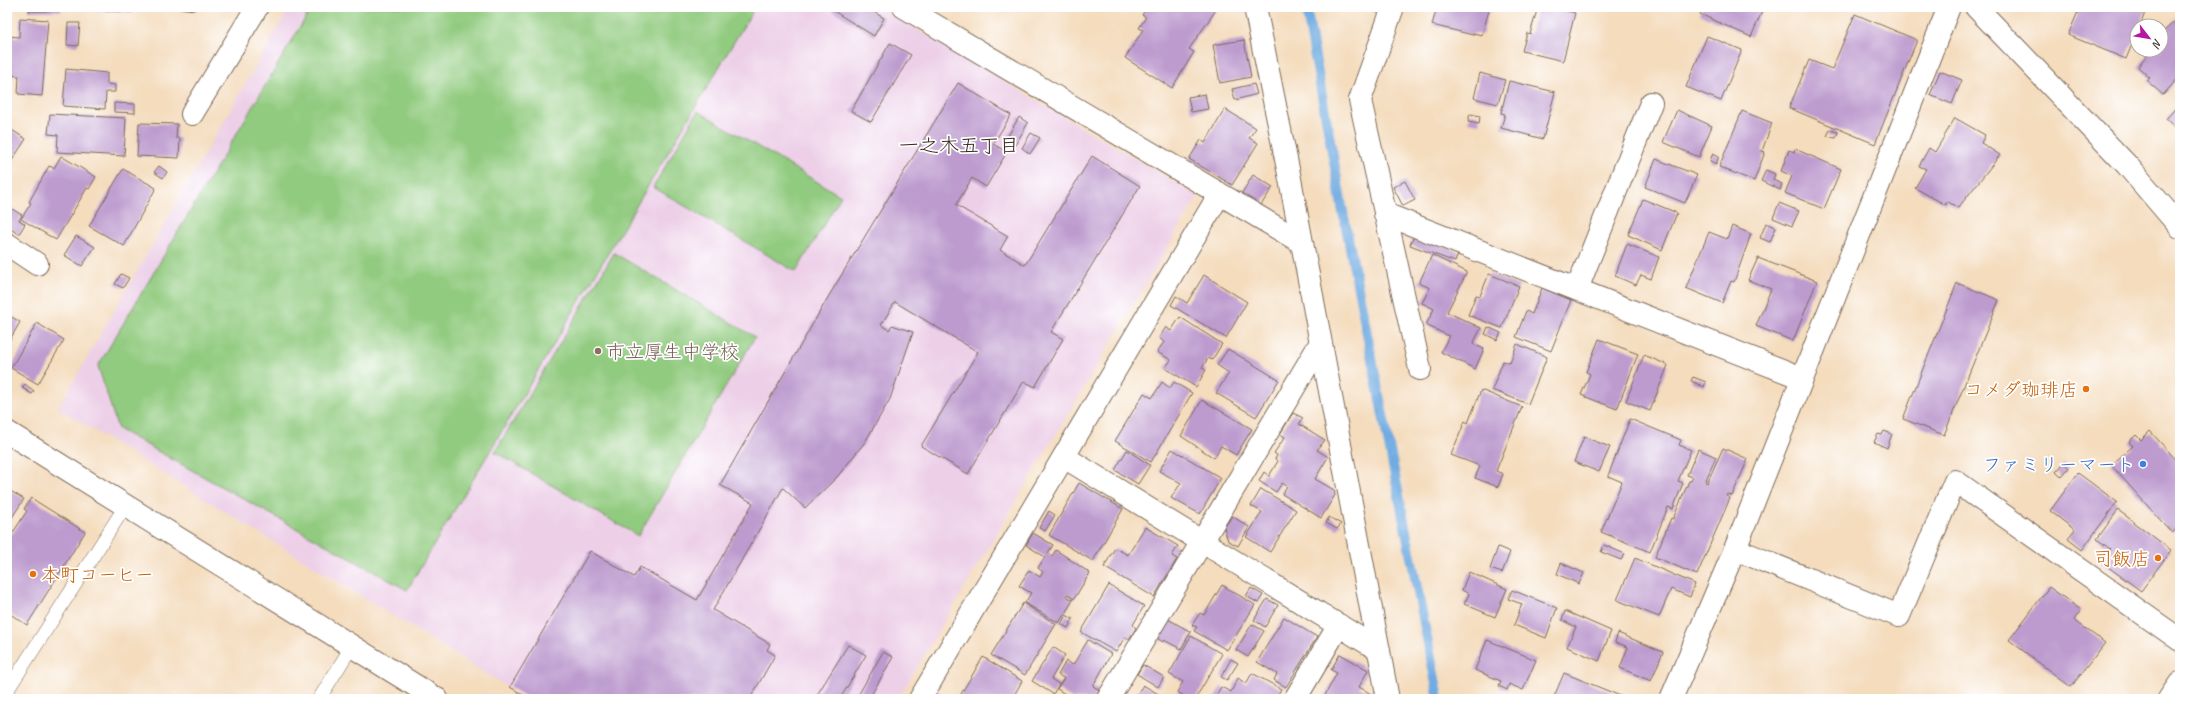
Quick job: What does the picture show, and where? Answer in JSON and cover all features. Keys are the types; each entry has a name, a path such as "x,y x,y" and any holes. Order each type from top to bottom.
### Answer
{"street":[{"path":"192,114 257,7"},
{"path":"904,7 1219,195 1301,242"},
{"path":"1255,7 1290,179 1388,699"},
{"path":"1393,7 1360,100 1420,369"},
{"path":"1671,699 1735,549 1949,7"},
{"path":"1976,7 2127,166 2180,227"},
{"path":"1577,289 1651,103"},
{"path":"920,699 1219,195"},
{"path":"1385,214 1802,378"},
{"path":"7,244 37,264"},
{"path":"1108,699 1320,344"},
{"path":"7,432 436,699"},
{"path":"1064,457 1379,650"},
{"path":"1735,549 1900,616 1955,481 2180,640"},
{"path":"1295,699 1339,626"},
{"path":"2170,699 2180,683"}],"lane":[{"path":"7,691 126,505"},
{"path":"319,699 352,646"}],"shaded area":[{"name":"市立厚生中学校","path":"290,7 879,7 1198,196 898,699 527,699 58,408"}],"green space":[{"path":"312,7 755,7 407,590 118,429 98,366"},
{"path":"698,111 841,196 796,272 653,187"},
{"path":"614,253 755,337 638,536 495,452"}],"building":[{"path":"29,7 61,7 61,11 29,11"},
{"path":"71,7 133,7 133,12 71,9"},
{"path":"169,7 195,7 195,10"},
{"path":"827,7 865,7 884,18 874,36"},
{"path":"1147,7 1218,7 1189,49 1194,52 1172,88 1125,58 1143,30 1139,28 1146,17 1142,15"},
{"path":"1359,7 1381,7 1380,13"},
{"path":"1437,7 1490,7 1482,35 1473,33 1473,35 1432,25"},
{"path":"1538,7 1551,7 1575,13 1563,61 1522,51 1527,33 1530,34"},
{"path":"1703,7 1764,7 1751,37 1700,14"},
{"path":"2080,7 2147,7 2143,18 2129,18 2129,52 2126,59 2068,35"},
{"path":"1855,14 1917,40 1875,144 1789,108 1809,60 1832,69"},
{"path":"20,18 48,20 42,96 18,94 19,76 7,75 7,36 19,37"},
{"path":"2176,20 2180,23 2180,76 2163,95 2147,81 2150,78 2138,67 2145,58 2169,58 2169,27"},
{"path":"68,23 80,23 78,46 67,45"},
{"path":"1707,36 1742,50 1721,101 1686,87"},
{"path":"1244,40 1251,77 1220,83 1213,45"},
{"path":"890,43 911,55 871,122 851,111"},
{"path":"66,69 107,73 107,84 115,85 115,92 106,92 105,109 63,106"},
{"path":"1940,71 1962,80 1952,104 1930,95"},
{"path":"1480,73 1505,80 1498,104 1474,98"},
{"path":"1509,81 1555,92 1543,139 1501,128 1505,114 1501,113"},
{"path":"958,83 1011,115 993,144 1007,152 986,187 972,178 956,205 1008,236 1000,250 1025,265 1092,156 1140,186 1051,332 1063,339 1035,387 1024,381 968,474 921,446 978,352 895,302 881,325 889,330 892,325 913,332 890,399 865,442 837,477 805,508 783,488 713,610 770,644 767,650 775,655 750,699 530,699 510,687 590,551 634,577 640,567 697,600 753,503 720,485 830,294"},
{"path":"1254,84 1257,94 1235,100 1232,89"},
{"path":"1205,94 1208,109 1191,112 1188,97"},
{"path":"114,103 135,104 135,113 114,112"},
{"path":"2180,103 2180,132 2166,119"},
{"path":"1225,109 1256,128 1249,138 1258,143 1232,185 1189,159 1201,140 1205,143"},
{"path":"1677,110 1712,126 1699,157 1663,142"},
{"path":"1742,111 1772,123 1762,151 1765,152 1754,181 1719,167"},
{"path":"50,114 126,118 124,156 57,152 58,135 48,134"},
{"path":"1470,114 1480,116 1479,124 1468,122"},
{"path":"1019,117 1028,123 1014,147 1005,141"},
{"path":"1955,118 1985,135 1981,143 2000,155 1958,208 1947,201 1946,205 1915,188 1926,169 1919,166 1929,148 1935,152"},
{"path":"139,123 177,124 176,138 180,138 179,158 137,156"},
{"path":"7,127 26,139 7,168"},
{"path":"1830,130 1838,132 1836,138 1827,136"},
{"path":"1031,133 1040,138 1030,154 1022,148"},
{"path":"1795,149 1841,169 1824,209 1785,193 1792,176 1781,171 1789,150 1794,152"},
{"path":"1713,153 1719,156 1716,164 1710,161"},
{"path":"61,156 96,177 89,189 87,188 56,240 21,219 31,203 29,202 49,166 54,168"},
{"path":"1656,159 1697,175 1685,203 1645,187"},
{"path":"159,166 167,172 163,178 154,172"},
{"path":"123,169 156,188 124,246 89,226"},
{"path":"1766,170 1775,174 1773,180 1782,184 1780,190 1761,181"},
{"path":"1253,175 1273,187 1259,208 1240,196"},
{"path":"1405,181 1415,200 1403,206 1393,187"},
{"path":"1643,199 1677,213 1662,250 1628,235"},
{"path":"1779,203 1799,211 1792,226 1773,218"},
{"path":"7,206 22,215 19,220 25,224 19,234 7,227"},
{"path":"1766,223 1776,227 1770,242 1760,238"},
{"path":"1732,226 1751,234 1734,282 1731,281 1722,303 1686,288 1709,232 1727,239"},
{"path":"1415,234 1459,252 1455,262 1410,245"},
{"path":"76,236 95,247 82,266 64,255"},
{"path":"1627,244 1659,257 1651,279 1641,275 1636,285 1615,276"},
{"path":"1432,255 1467,272 1447,312 1481,328 1473,344 1484,349 1475,369 1441,352 1449,336 1426,325 1434,309 1422,303 1430,288 1419,283"},
{"path":"1758,258 1817,281 1793,341 1756,326 1771,289 1748,280"},
{"path":"121,274 129,278 123,288 115,284"},
{"path":"1489,274 1519,286 1502,328 1468,315 1476,295 1480,296"},
{"path":"1204,275 1247,302 1226,338 1171,305 1176,296 1187,303"},
{"path":"1957,283 1999,300 1944,435 1903,419"},
{"path":"1542,288 1571,300 1551,351 1516,337 1526,311 1532,314"},
{"path":"7,314 20,322 7,345"},
{"path":"1180,317 1222,344 1212,360 1208,358 1202,368 1206,370 1196,387 1165,368 1171,360 1157,352 1164,342 1159,338 1166,327 1171,331"},
{"path":"37,323 64,340 38,384 11,368"},
{"path":"1488,327 1501,333 1497,340 1485,334"},
{"path":"1599,339 1638,354 1617,409 1581,395 1590,374 1586,372"},
{"path":"1517,344 1547,357 1528,404 1492,390 1503,361 1510,363"},
{"path":"1228,349 1279,380 1256,417 1216,393 1229,373 1217,365"},
{"path":"1644,355 1668,365 1650,411 1626,401"},
{"path":"1693,377 1706,382 1704,387 1691,381"},
{"path":"1162,382 1170,388 1174,382 1192,393 1151,462 1115,441 1144,393 1152,398"},
{"path":"25,384 34,391 32,394 22,388"},
{"path":"1481,390 1522,407 1496,471 1503,474 1498,487 1475,478 1480,466 1451,455 1465,421 1468,423"},
{"path":"1202,400 1252,429 1236,455 1221,446 1214,458 1181,436"},
{"path":"1293,413 1303,418 1299,424 1325,440 1317,450 1328,457 1315,479 1334,490 1335,495 1321,518 1282,494 1287,486 1282,483 1276,492 1259,481 1264,472 1269,476 1278,461 1275,459 1277,455 1274,453 1285,437 1280,434"},
{"path":"1630,419 1681,440 1679,445 1691,450 1678,481 1683,483 1673,509 1668,507 1650,552 1601,532 1622,482 1608,476"},
{"path":"1884,431 1892,434 1887,448 1874,442 1878,434 1882,435"},
{"path":"2150,431 2180,464 2180,526 2172,533 2111,465 2133,446 2129,442 2136,435 2141,440"},
{"path":"1584,437 1610,447 1599,472 1574,462"},
{"path":"1723,448 1748,459 1732,496 1727,494 1726,496 1730,498 1697,575 1655,557 1671,518 1673,519 1689,481 1691,481 1693,477 1687,475 1698,449 1716,457 1705,482 1707,483"},
{"path":"1172,449 1221,478 1200,514 1171,498 1181,483 1159,471"},
{"path":"1127,450 1150,465 1138,484 1115,470"},
{"path":"2064,463 2069,468 2061,477 2056,472"},
{"path":"2078,473 2117,502 2082,550 2068,539 2075,530 2050,511"},
{"path":"1079,483 1123,509 1093,561 1049,535"},
{"path":"7,489 24,499 7,525"},
{"path":"1261,489 1296,510 1270,552 1246,537 1262,512 1251,506"},
{"name":"本町コーヒー","path":"31,498 85,532 27,625 7,612 7,535 9,532 12,534 27,511 24,509"},
{"path":"2118,510 2171,550 2141,591 2100,561 2110,549 2097,539"},
{"path":"1049,511 1055,515 1045,531 1039,528"},
{"path":"1232,516 1249,527 1238,546 1228,541 1224,528"},
{"path":"1329,517 1341,524 1337,529 1326,523"},
{"path":"1145,527 1178,546 1172,556 1177,559 1154,597 1104,567 1115,548 1128,555"},
{"path":"1033,533 1053,545 1048,553 1052,556 1056,550 1090,573 1074,599 1067,594 1066,596 1073,600 1059,623 1025,603 1031,593 1019,586 1029,570 1040,577 1043,572 1038,568 1045,557 1026,545"},
{"path":"1604,545 1625,554 1621,560 1601,552"},
{"path":"1498,547 1510,552 1502,573 1490,569"},
{"path":"1635,558 1695,584 1690,597 1671,589 1659,617 1617,600"},
{"path":"1561,563 1584,573 1579,584 1557,574"},
{"path":"1469,572 1507,589 1495,617 1464,604 1469,594 1462,590"},
{"path":"1109,585 1144,606 1133,625 1136,628 1129,639 1125,637 1116,652 1081,632"},
{"path":"1222,585 1255,605 1227,650 1194,631 1197,627 1192,625 1200,613 1204,615"},
{"path":"2049,587 2081,610 2074,620 2105,643 2071,687 2009,640"},
{"path":"1251,588 1263,595 1258,603 1246,596"},
{"path":"1512,590 1557,608 1546,638 1514,625 1522,604 1508,599"},
{"path":"1267,599 1278,605 1265,627 1254,620"},
{"path":"1023,603 1056,624 1025,675 991,655"},
{"path":"1565,611 1611,631 1599,661 1567,647 1576,627 1562,620"},
{"path":"1066,615 1073,619 1068,628 1061,624"},
{"path":"1284,617 1317,637 1286,687 1274,680 1277,674 1257,662"},
{"path":"1168,619 1191,632 1181,649 1157,638"},
{"path":"1252,624 1264,631 1248,657 1236,650"},
{"path":"1618,633 1663,652 1651,681 1620,668 1628,647 1615,642"},
{"path":"1191,636 1222,654 1195,699 1189,699 1177,692 1183,682 1169,674"},
{"path":"1088,640 1111,654 1093,686 1099,690 1093,699 1073,699 1057,689 1064,678 1058,675 1066,661 1073,665"},
{"path":"1487,640 1536,660 1523,690 1509,684 1507,690 1499,686 1501,681 1475,670"},
{"path":"848,645 866,655 840,699 824,699 817,695"},
{"path":"1053,647 1065,655 1051,679 1059,684 1053,694 1032,681"},
{"path":"883,652 893,657 869,699 856,699"},
{"path":"1340,654 1368,670 1359,687 1373,695 1371,699 1323,699 1337,673 1331,670"},
{"path":"983,657 1022,681 1012,699 958,699"},
{"path":"1231,659 1238,663 1227,680 1221,677"},
{"path":"1143,665 1164,677 1158,687 1137,674"},
{"path":"1252,673 1281,689 1275,699 1214,699 1221,687 1231,692 1238,678 1246,684"},
{"path":"1564,673 1623,697 1622,699 1553,699"},
{"path":"1143,685 1167,699 1134,699"}],"waterway":[{"path":"1306,7 1343,212 1439,699"}],"place":[{"name":"市立厚生中学校","path":"598,351"},
{"name":"コメダ珈琲店","path":"2086,389"},
{"name":"ファミリーマート","path":"2143,464"},
{"name":"司飯店","path":"2158,558"},
{"name":"本町コーヒー","path":"33,574"}],"district":[{"name":"一之木五丁目","path":"959,145"}]}
